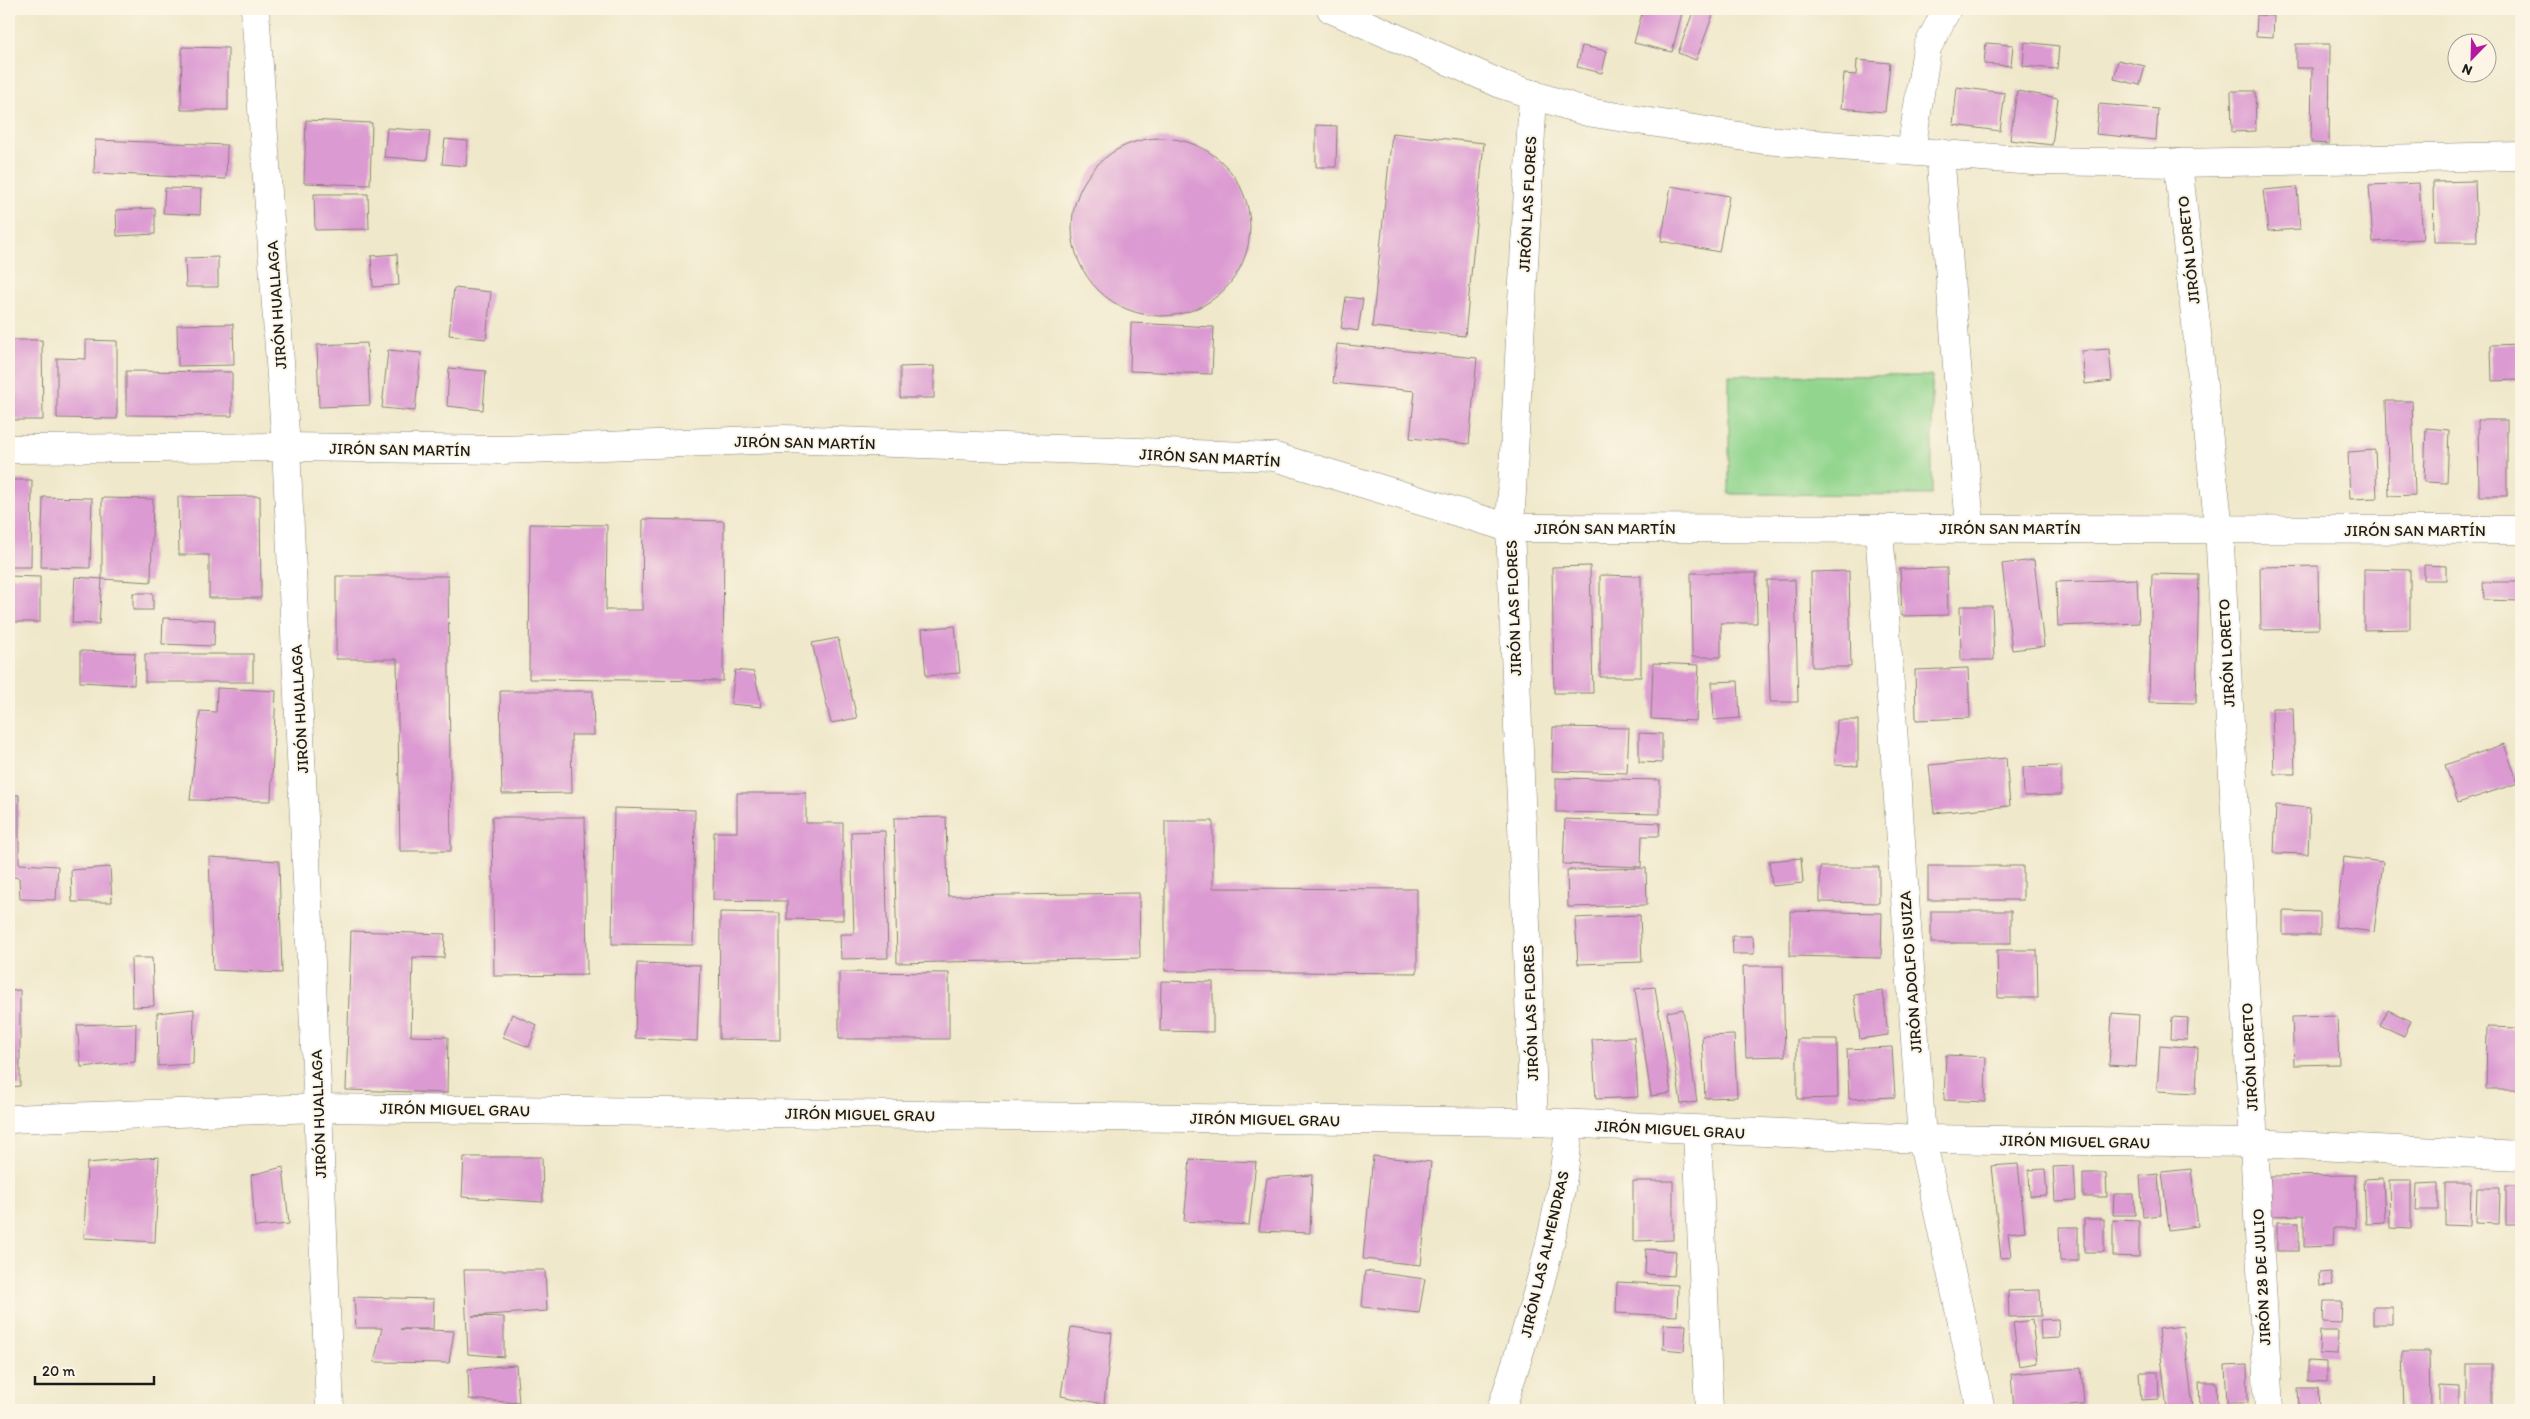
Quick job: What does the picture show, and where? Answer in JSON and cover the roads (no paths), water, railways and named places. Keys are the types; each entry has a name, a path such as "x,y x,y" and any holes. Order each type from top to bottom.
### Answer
{"street":[{"name":"JIRÓN HUALLAGA","path":"255,9 286,447 318,1108 330,1410"},
{"path":"1331,9 1503,85 1587,112 1764,140 2034,161 2178,163 2521,156"},
{"path":"1911,151 1926,48 1947,9"},
{"name":"JIRÓN LAS FLORES","path":"1533,94 1510,528 1534,1122"},
{"path":"1940,153 1970,528"},
{"name":"JIRÓN LORETO","path":"2178,163 2219,529 2254,1144"},
{"name":"JIRÓN SAN MARTÍN","path":"9,449 286,447 502,450 784,440 1275,457 1510,528 2521,530"},
{"name":"JIRÓN ADOLFO ISUIZA","path":"1879,529 1922,1139 1981,1410"},
{"name":"JIRÓN MIGUEL GRAU","path":"9,1119 318,1108 1534,1122 1697,1131 1922,1139 2254,1144 2521,1156"},
{"name":"JIRÓN LAS ALMENDRAS","path":"1501,1410 1535,1304 1567,1158 1569,1124"},
{"path":"1697,1131 1709,1410"},
{"name":"JIRÓN 28 DE JULIO","path":"2254,1144 2269,1410"}]}
